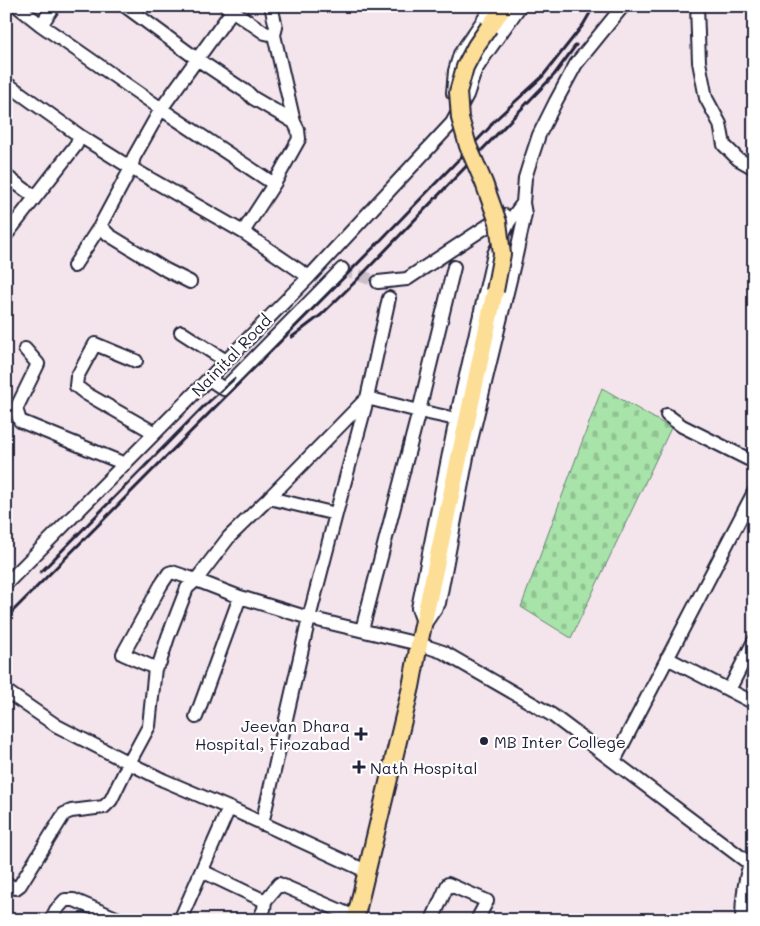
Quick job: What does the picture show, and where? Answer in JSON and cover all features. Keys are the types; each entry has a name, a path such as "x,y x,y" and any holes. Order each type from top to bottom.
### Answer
{"main road":[{"path":"355,918 411,687 502,254 498,222 466,140 460,118 458,92 465,68 476,46 505,6"}],"street":[{"path":"17,6 41,26 274,184"},
{"path":"41,26 54,6"},
{"path":"126,6 197,59 248,93 252,98 294,122"},
{"path":"243,232 274,184 299,138 274,35 276,27 271,6"},
{"path":"452,123 455,71 460,54 493,6"},
{"name":"Nainital Road","path":"6,584 226,362 452,123 467,95 475,71 520,6"},
{"path":"424,625 438,602 467,458 525,214 523,203 525,178 533,152 539,135 576,64 623,6"},
{"path":"698,6 700,62 706,98 720,124 724,144 738,159 754,168"},
{"path":"74,266 100,226 131,168 134,157 161,109 197,59 229,9 264,33 274,35"},
{"path":"6,83 80,136 131,168 243,232 308,277"},
{"path":"453,90 467,95"},
{"path":"6,235 76,145 80,136"},
{"path":"6,176 35,197"},
{"path":"378,282 407,279 523,203"},
{"path":"424,625 418,608 456,419 494,254 509,222 523,203"},
{"path":"100,226 109,234 166,270 190,282"},
{"path":"362,630 454,267"},
{"path":"209,379 224,389 342,269"},
{"path":"262,824 309,618 368,398 389,298"},
{"path":"181,332 226,362"},
{"path":"136,360 95,344 77,377 76,386 155,433"},
{"path":"25,348 38,364 16,409 20,421 125,464"},
{"path":"368,398 456,419"},
{"path":"6,883 16,888 20,885 64,814 71,811 104,807 112,800 149,726 155,668 160,662 187,588 196,580 229,537 368,398"},
{"path":"667,416 682,426 748,460 754,459"},
{"path":"614,761 754,492"},
{"path":"269,498 336,514"},
{"path":"155,668 123,654 146,610 169,573 176,573 240,597 309,618 419,644 443,652 552,715 752,862 742,906 742,920"},
{"path":"196,717 240,597"},
{"path":"729,690 754,641"},
{"path":"667,658 754,702"},
{"path":"6,691 57,726 163,780 366,871"},
{"path":"180,920 229,808"},
{"path":"202,871 265,901"},
{"path":"259,920 265,901 280,884 355,918"},
{"path":"432,920 448,884 487,901 477,920"},
{"path":"51,920 56,910 65,900 74,900 122,920"}],"green space":[{"path":"602,388 671,428 571,638 521,607"}],"tunnel":[{"path":"342,269 378,282"}],"railway":[{"path":"6,618 376,245 493,122 542,77 583,25 594,6"},
{"path":"292,337 321,315 353,284 554,75 576,45"},
{"path":"41,572 203,407 234,379"}],"place":[{"name":"Jeevan Dhara Hospital, Firozabad","path":"361,734"},
{"name":"MB Inter College","path":"484,741"},
{"name":"Nath Hospital","path":"359,767"}]}
